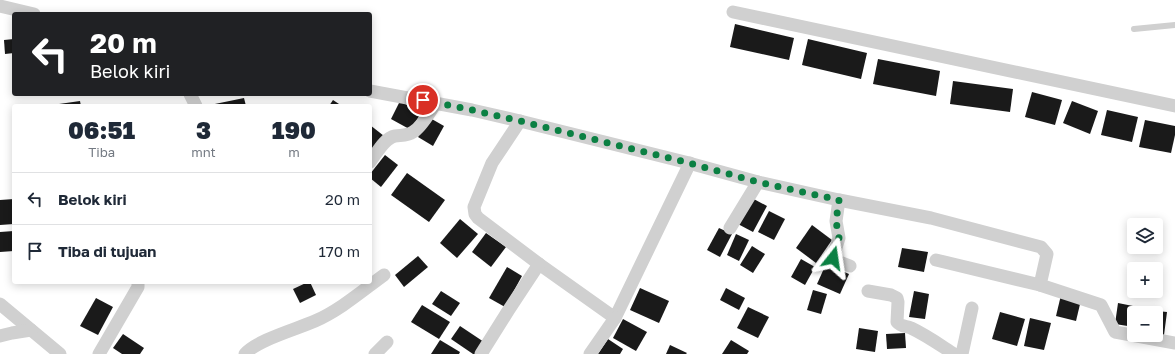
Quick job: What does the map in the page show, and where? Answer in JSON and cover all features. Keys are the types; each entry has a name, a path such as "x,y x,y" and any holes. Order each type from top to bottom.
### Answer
{"street":[{"path":"0,6 26,12"},
{"path":"733,12 1175,106"},
{"path":"372,90 520,121 690,163 758,182 931,218 1041,247 1047,254 1040,284"},
{"path":"372,159 387,139 398,136 406,136 417,130 436,103"},
{"path":"520,121 492,163 474,207 475,214 478,218 539,264 615,318"},
{"path":"590,354 615,318 690,163"},
{"path":"730,228 758,182"},
{"path":"839,200 836,221 839,238 833,257 834,260 850,266"},
{"path":"936,260 1040,284 1101,305 1115,332 1175,343"},
{"path":"481,354 539,264"},
{"path":"372,284 384,275"},
{"path":"99,354 140,284"},
{"path":"245,354 249,350 265,342 315,321 332,312 371,284"},
{"path":"868,291 891,295 897,298 897,322 900,326 910,328 954,354"},
{"path":"0,304 60,354"},
{"path":"962,354 972,308"},
{"path":"0,336 31,330"},
{"path":"375,354 387,342"}],"lane":[{"path":"1134,29 1175,25"}],"building":[{"path":"735,24 794,38 789,60 730,47"},
{"path":"12,39 12,53 5,54 4,40"},
{"path":"808,39 867,53 861,79 802,65"},
{"path":"878,59 940,71 936,96 873,84"},
{"path":"953,81 1013,89 1010,112 950,104"},
{"path":"1032,92 1062,100 1055,125 1025,117"},
{"path":"244,98 246,104 215,104"},
{"path":"333,100 339,104 330,104"},
{"path":"80,101 81,104 59,104"},
{"path":"400,101 421,113 411,130 391,119"},
{"path":"1072,101 1098,111 1090,134 1063,123"},
{"path":"1107,110 1138,117 1132,142 1101,135"},
{"path":"430,118 444,126 433,146 418,137"},
{"path":"1145,120 1175,126 1175,135 1171,153 1139,147"},
{"path":"372,127 384,136 372,151"},
{"path":"385,155 398,165 381,187 372,180 372,171"},
{"path":"407,173 445,200 429,222 391,195"},
{"path":"750,197 767,206 753,232 736,223"},
{"path":"12,199 12,224 0,225 0,200"},
{"path":"769,211 785,219 774,240 758,232"},
{"path":"460,219 478,234 457,258 440,243"},
{"path":"812,225 832,240 816,263 796,248"},
{"path":"719,228 732,234 720,257 707,250"},
{"path":"12,231 12,251 0,252 0,232"},
{"path":"486,233 506,247 491,267 472,252"},
{"path":"736,234 749,240 739,261 727,255"},
{"path":"752,246 765,254 753,273 740,265"},
{"path":"902,248 928,252 924,272 898,267"},
{"path":"418,256 428,267 404,287 395,275"},
{"path":"801,259 815,267 805,285 791,277"},
{"path":"826,264 849,274 840,294 817,284"},
{"path":"507,267 522,276 505,307 489,298"},
{"path":"304,284 311,284 316,295 300,303 293,289"},
{"path":"640,288 669,301 659,323 630,310"},
{"path":"726,288 745,298 739,310 720,300"},
{"path":"813,290 827,294 821,314 807,310"},
{"path":"441,291 460,303 451,316 432,304"},
{"path":"914,291 929,294 925,319 909,317"},
{"path":"1061,295 1081,300 1076,321 1056,316"},
{"path":"96,298 113,307 98,335 80,326"},
{"path":"1118,303 1133,306 1127,306 1127,326 1115,324"},
{"path":"422,305 450,322 439,339 411,322"},
{"path":"748,307 769,317 758,338 737,328"},
{"path":"1000,312 1025,319 1017,346 992,339"},
{"path":"1163,312 1167,312 1163,335"},
{"path":"1030,318 1051,323 1044,350 1024,346"},
{"path":"623,319 647,332 636,351 613,338"},
{"path":"460,326 484,342 476,354 473,354 451,339"},
{"path":"859,328 878,331 875,352 856,349"},
{"path":"905,333 906,348 887,349 886,334"},
{"path":"123,334 144,348 140,354 122,354 113,348"},
{"path":"608,339 623,349 620,354 598,354"},
{"path":"440,340 460,352 459,354 431,354"},
{"path":"731,340 749,351 747,354 722,354"},
{"path":"670,345 687,353 666,354"}],"route":[{"path":"423,100 520,121 685,162 758,182 839,200 836,221 839,238 833,258"}]}
